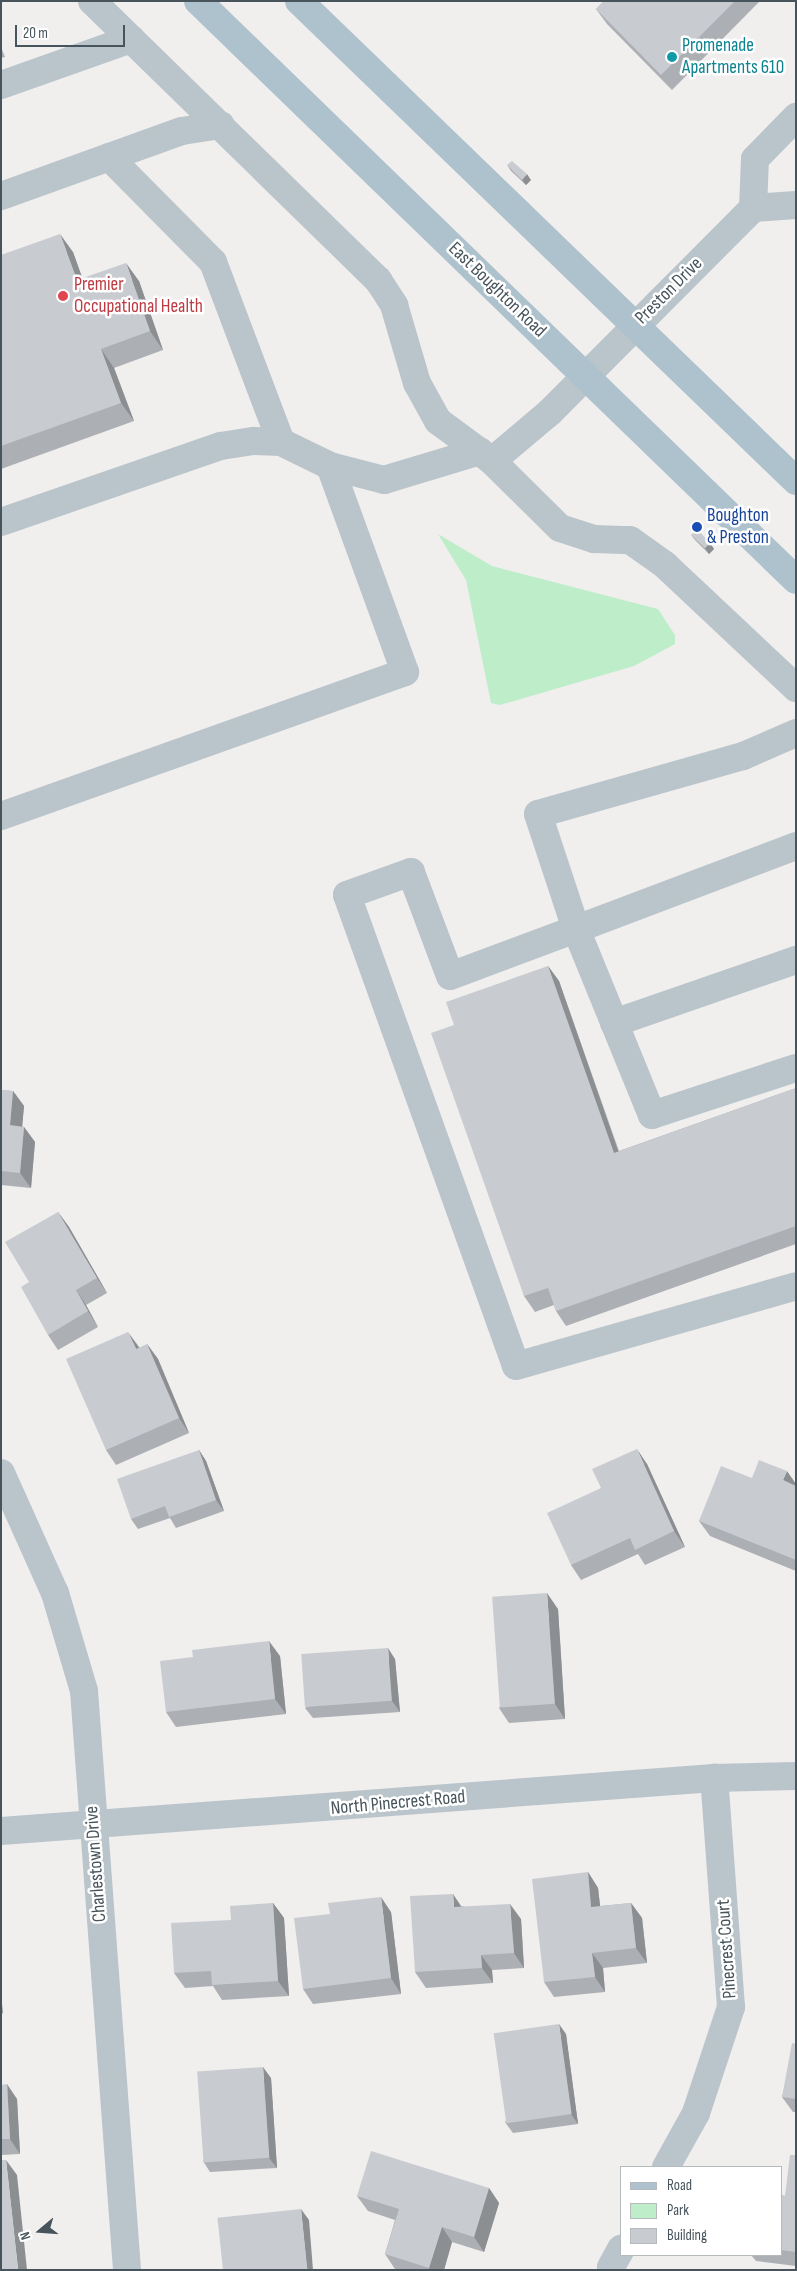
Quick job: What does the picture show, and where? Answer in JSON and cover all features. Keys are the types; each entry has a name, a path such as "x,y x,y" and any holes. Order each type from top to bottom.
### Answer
{"main road":[{"name":"East Boughton Road","path":"198,1 796,580"},
{"path":"299,1 796,481"}],"street":[{"path":"92,1 378,280 403,329 427,406 438,421 486,456 560,528 594,539 630,540 665,565 796,688"},
{"path":"1,85 131,39"},
{"path":"796,117 755,159 753,208 796,205"},
{"path":"1,196 182,131 221,125"},
{"path":"110,157 213,262 281,442"},
{"name":"Preston Drive","path":"486,456 586,376 753,208"},
{"path":"1,522 221,446 281,442 330,466 384,480 486,456"},
{"path":"1,816 405,672 330,466"},
{"path":"796,733 743,756 538,814 576,929 652,1115 796,1068"},
{"path":"796,846 450,976 411,872 347,895 516,1366 796,1286"},
{"path":"614,1023 796,960"},
{"name":"Charlestown Drive","path":"1,1473 55,1593 75,1650 84,1691 127,2270"},
{"name":"North Pinecrest Road","path":"1,1831 93,1827 714,1778 796,1776"},
{"name":"Pinecrest Court","path":"667,2166 696,2113 731,2007 714,1778"}],"green space":[{"path":"438,534 492,566 658,609 675,635 675,644 634,666 500,705 491,703 466,580"}],"building":[{"name":"Promenade Apartments 610","path":"604,1 735,1 661,75 596,9"},
{"path":"512,161 527,174 522,180 507,165"},
{"path":"60,234 77,280 126,263 150,331 101,349 121,403 1,446 1,255"},
{"path":"697,529 710,543 705,548 691,535"},
{"path":"548,966 614,1153 796,1088 796,1226 556,1311 548,1288 524,1296 431,1033 454,1025 446,1002"},
{"path":"1,1090 13,1091 10,1125 24,1127 20,1173 1,1171"},
{"path":"58,1212 97,1278 76,1290 88,1311 48,1335 21,1287 29,1282 5,1242"},
{"path":"128,1332 136,1349 147,1344 179,1418 106,1450 66,1359"},
{"path":"637,1449 674,1531 635,1550 630,1538 571,1565 547,1513 601,1488 592,1469"},
{"path":"199,1450 216,1500 169,1517 165,1506 131,1519 117,1479"},
{"path":"759,1460 787,1471 783,1480 796,1486 796,1560 699,1521 721,1466 752,1478"},
{"path":"547,1593 555,1704 500,1708 492,1597"},
{"path":"269,1641 275,1699 166,1712 160,1661 193,1657 192,1650"},
{"path":"388,1648 392,1701 305,1707 301,1654"},
{"path":"588,1872 591,1907 631,1903 636,1948 592,1953 595,1977 544,1982 532,1879"},
{"path":"453,1894 454,1907 510,1904 514,1953 481,1955 482,1968 415,1972 410,1896"},
{"path":"381,1897 391,1978 303,1989 294,1918 330,1914 328,1903"},
{"path":"273,1903 278,1981 212,1985 211,1971 174,1973 171,1923 231,1920 230,1906"},
{"path":"559,2024 572,2114 506,2123 494,2033"},
{"path":"792,2043 796,2044 796,2099 782,2097"},
{"path":"263,2067 269,2158 204,2162 197,2072"},
{"path":"7,2084 10,2139 1,2139 1,2085"},
{"path":"371,2151 489,2188 474,2237 442,2227 429,2268 385,2254 399,2209 357,2196"},
{"path":"790,2155 796,2155 796,2252 782,2250 782,2195 785,2196"},
{"path":"1,2160 6,2160 18,2269 1,2270"},
{"path":"301,2209 307,2270 223,2270 217,2218"}],"place":[{"name":"Promenade Apartments 610","path":"672,57"},
{"name":"Premier Occupational Health","path":"63,296"},
{"name":"Boughton & Preston","path":"697,527"}]}
